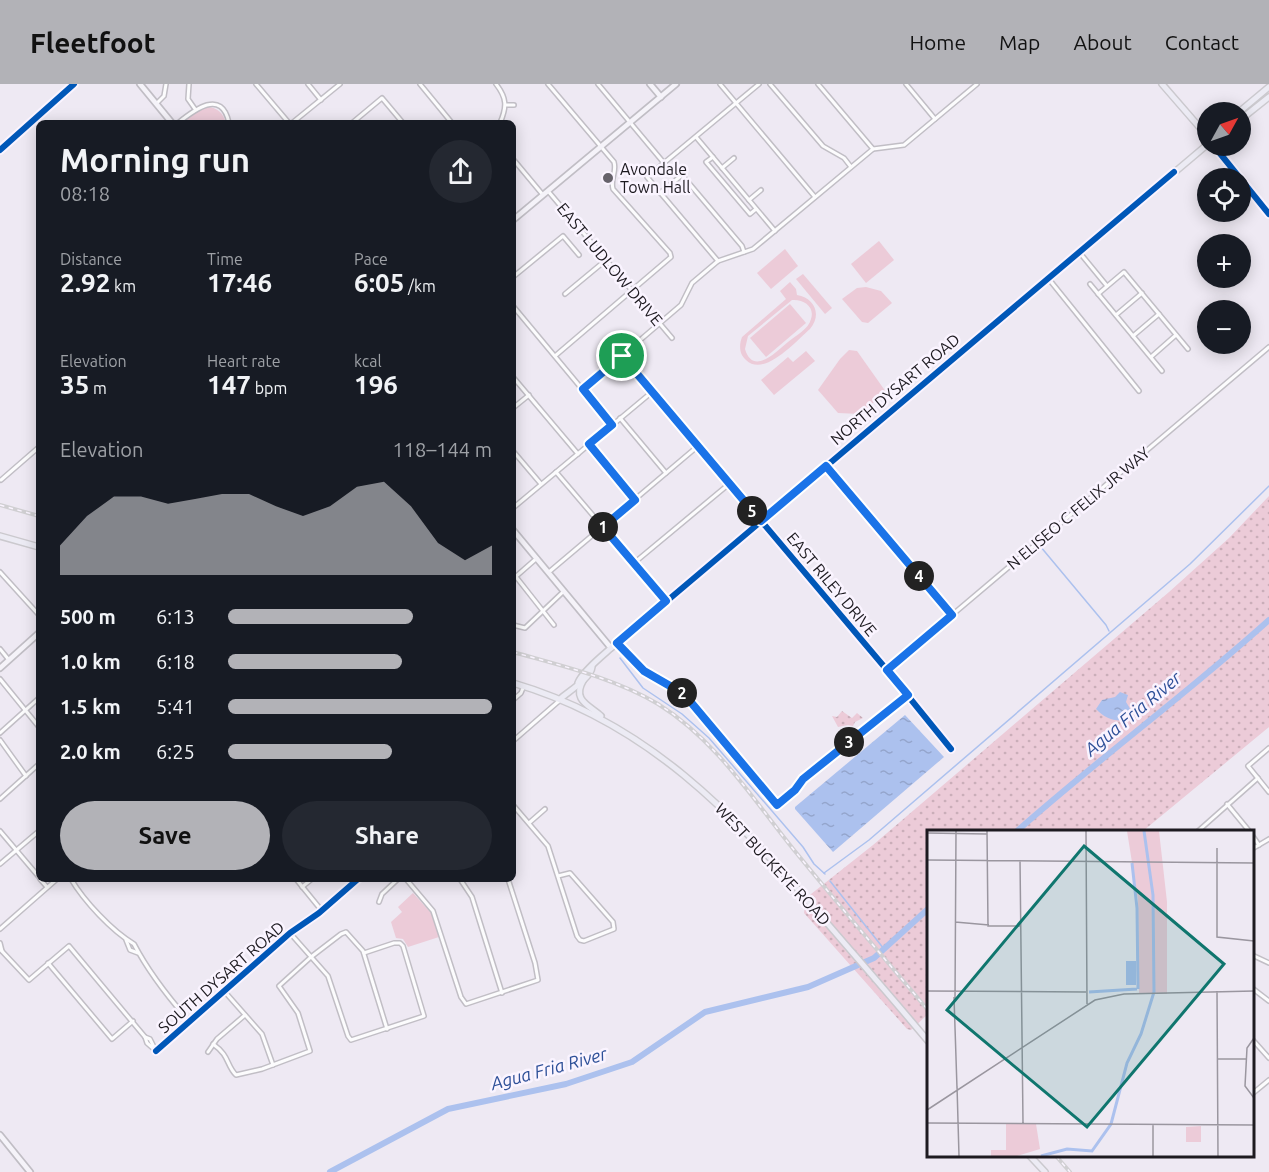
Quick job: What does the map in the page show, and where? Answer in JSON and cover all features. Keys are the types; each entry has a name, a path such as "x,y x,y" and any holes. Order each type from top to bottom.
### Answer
{"main road":[{"path":"0,150 74,84"},
{"path":"140,84 169,120"},
{"path":"650,84 661,97"},
{"path":"516,218 676,84"},
{"path":"1162,84 1197,124"},
{"path":"1251,102 1269,87"},
{"path":"1251,111 1269,97"},
{"name":"NORTH DYSART ROAD","path":"617,643 1197,153"},
{"path":"1222,156 1269,214"},
{"path":"516,534 611,648"},
{"path":"0,536 36,546"},
{"path":"0,668 36,636"},
{"path":"560,699 592,672 592,667 617,643"},
{"path":"581,682 579,691 581,700 594,709 606,722"},
{"name":"WEST BUCKEYE ROAD","path":"516,684 560,699 606,722 665,761 719,804 752,837 806,898 927,1040"},
{"path":"0,1136 30,1172"},
{"path":"1032,1157 1046,1172"}],"street":[{"path":"156,104 165,96 166,84"},
{"path":"189,84 188,99 195,109"},
{"path":"256,84 288,120"},
{"path":"308,84 321,100"},
{"path":"295,120 340,84"},
{"path":"420,84 450,120"},
{"path":"496,84 504,96 506,105 501,120"},
{"path":"548,84 615,165 611,183 613,189 643,220 671,257 633,292 555,356"},
{"path":"597,84 664,163"},
{"path":"720,84 815,197"},
{"path":"718,261 647,177 759,84"},
{"path":"770,84 823,146 844,158 851,167"},
{"path":"818,84 873,149"},
{"path":"906,84 935,119"},
{"path":"583,389 681,305 692,283 718,261 753,249 873,149 904,145 977,84"},
{"path":"356,120 382,98 400,120"},
{"path":"182,120 204,104 215,105 224,110 228,120"},
{"path":"506,105 514,105"},
{"path":"696,137 775,231"},
{"path":"712,157 706,162 750,214 756,209"},
{"path":"722,168 734,158"},
{"name":"EAST LUDLOW DRIVE","path":"516,162 606,260 672,338"},
{"path":"660,193 681,175 742,246 744,252"},
{"path":"749,200 761,190"},
{"path":"516,275 563,236 579,255"},
{"path":"1079,252 1107,286"},
{"path":"565,294 606,260"},
{"path":"1098,294 1124,272 1188,349"},
{"path":"1048,278 1139,391"},
{"path":"1090,284 1162,371"},
{"path":"1116,315 1142,293"},
{"path":"516,310 612,425"},
{"path":"1133,336 1159,314"},
{"path":"1150,357 1176,335"},
{"name":"N ELISEO C FELIX JR WAY","path":"887,670 1269,347"},
{"name":"EAST RILEY DRIVE","path":"622,356 951,749"},
{"path":"516,380 578,454"},
{"path":"516,505 652,391"},
{"path":"516,406 529,395"},
{"path":"620,418 666,473"},
{"path":"589,444 635,500"},
{"path":"549,572 698,446"},
{"path":"1,480 36,450"},
{"path":"516,455 541,484"},
{"path":"826,466 952,615"},
{"path":"556,472 666,601"},
{"path":"634,564 729,484"},
{"path":"516,574 537,558"},
{"path":"1,572 36,612"},
{"path":"516,578 554,625"},
{"path":"516,626 525,628 564,591"},
{"path":"617,643 644,671 684,694 777,805 795,790 803,779 908,695"},
{"path":"0,649 9,660"},
{"path":"0,679 36,723"},
{"path":"516,697 521,693 523,686"},
{"path":"516,738 560,699"},
{"path":"0,733 36,701"},
{"path":"0,740 26,776"},
{"path":"1269,748 1248,766 1269,792"},
{"path":"0,799 36,767"},
{"path":"1198,830 1258,778"},
{"path":"1227,804 1249,830"},
{"path":"516,808 548,846 558,876 580,940 584,941 614,929 613,922 570,873 558,876"},
{"path":"529,823 545,809"},
{"path":"0,831 36,873"},
{"path":"0,864 36,833"},
{"path":"1254,838 1259,845"},
{"path":"1254,848 1269,839"},
{"path":"44,882 48,887"},
{"path":"0,929 54,882"},
{"path":"73,882 91,905 126,940 134,944 138,954 164,992 190,1022"},
{"path":"299,882 322,911"},
{"path":"303,887 309,882"},
{"name":"SOUTH DYSART ROAD","path":"133,1021 150,1047 156,1051 290,933 322,911 355,882"},
{"path":"379,902 382,894 395,882"},
{"path":"409,882 433,910 461,997 466,1004 538,980 536,963 509,882"},
{"path":"462,882 472,897 502,993"},
{"path":"290,933 328,976 351,1040 424,1016 400,942 364,953"},
{"path":"213,1044 227,1058 234,1074 273,1065 310,1051 298,1013 279,986 311,957 341,934 346,933 364,953 387,1029"},
{"path":"126,940 130,950 138,954"},
{"path":"0,944 1,950 29,980 48,963 69,946 133,1021 112,1040 48,963"},
{"path":"1254,956 1269,963"},
{"path":"1254,990 1269,1001"},
{"path":"225,992 264,1037 273,1065"},
{"path":"208,1052 213,1044 245,1015"},
{"path":"1254,1042 1269,1058"},
{"path":"1254,1092 1269,1080"}],"shaded area":[{"path":"204,107 218,110 225,120 186,120"},
{"path":"879,241 894,260 866,283 851,264"},
{"path":"785,249 798,266 771,289 757,273"},
{"path":"803,274 832,308 825,314 796,279"},
{"path":"790,282 796,289 797,295 812,303 816,313 814,324 780,356 762,364 753,364 742,355 740,346 742,337 786,299 780,291","holes":["792,300 810,307 812,315 808,326 771,356 753,361 745,349 748,336"]},
{"path":"866,287 881,291 892,303 868,323 862,322 842,299 857,288"},
{"path":"790,304 806,323 766,357 750,338"},
{"path":"849,350 857,351 886,392 860,414 838,413 818,390"},
{"path":"806,351 815,361 774,395 761,380 788,357 793,362"},
{"path":"1269,496 1269,727 1144,830 927,830 927,1015 911,1030 907,1029 804,913 806,898 873,845 1229,538"},
{"path":"842,711 852,718 857,713 863,718 855,722 853,726 838,727 832,716 837,717"},
{"path":"413,893 432,914 439,937 408,947 403,939 396,938 391,922 402,912 398,907"}],"water":[{"path":"1120,692 1128,695 1126,702 1131,713 1127,720 1110,719 1096,709 1102,700 1115,697"},
{"path":"905,715 944,757 833,852 795,807"}],"waterway":[{"path":"824,873 869,840 1190,564 1269,486"},
{"path":"1040,546 1109,631"},
{"name":"Agua Fria River","path":"1018,830 1269,620"},
{"path":"620,658 643,688 682,714 709,738 803,847 814,864 825,874"},
{"path":"830,881 884,949"},
{"name":"Agua Fria River","path":"330,1172 448,1109 566,1084 632,1062 705,1012 808,987 874,958 927,910"}],"railway":[{"path":"0,505 36,515"},
{"path":"516,653 624,687 658,704 679,718 732,771 927,1009"},
{"path":"1057,1157 1070,1172"}],"cycle path":[{"path":"0,150 74,84"},
{"path":"1222,156 1269,214"},
{"path":"635,628 1174,172"},
{"path":"622,356 951,749"},
{"path":"156,1051 290,933 319,913 355,882"}],"place":[{"name":"Avondale Town Hall","path":"608,178"}],"route":[{"path":"622,356 761,521 826,466 952,615 887,670 908,695 803,779 795,790 777,805 684,694 644,671 617,643 666,601 603,527 635,500 589,444 612,425 583,389 622,356"}]}
